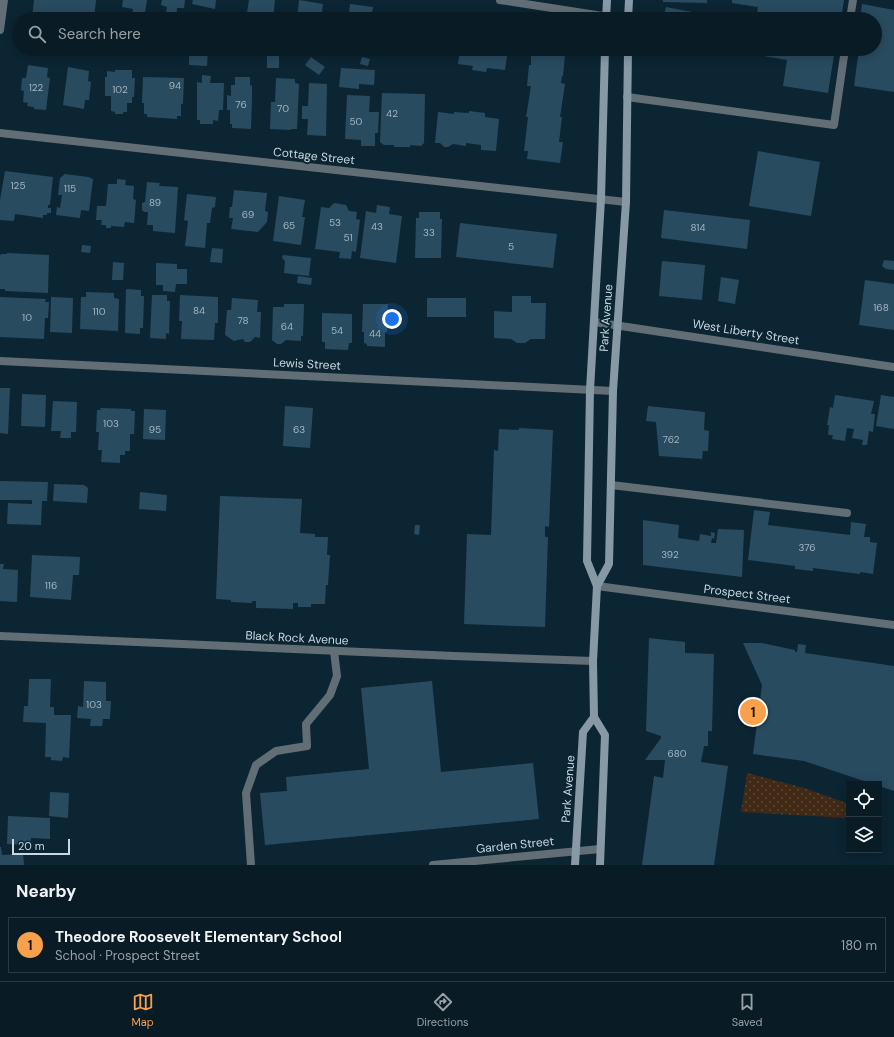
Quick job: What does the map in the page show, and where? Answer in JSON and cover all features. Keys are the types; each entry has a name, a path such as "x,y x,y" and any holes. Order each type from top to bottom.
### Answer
{"main road":[{"path":"606,12 607,0"},
{"path":"628,12 629,0"},
{"name":"Park Avenue","path":"575,865 583,732 594,717 593,661 597,586 587,561 590,390 601,199 605,56"},
{"name":"Park Avenue","path":"597,586 609,564 613,391 626,202 628,56"},
{"path":"594,717 605,735 600,865"}],"street":[{"path":"0,30 4,0"},
{"path":"500,0 571,12"},
{"path":"851,12 854,0"},
{"path":"627,97 834,124 844,56"},
{"name":"Cottage Street","path":"0,133 626,202"},
{"name":"West Liberty Street","path":"594,322 894,367"},
{"name":"Lewis Street","path":"0,361 613,391"},
{"path":"611,485 848,513"},
{"name":"Prospect Street","path":"597,586 894,625"},
{"name":"Black Rock Avenue","path":"0,636 593,661"},
{"path":"251,865 246,793 256,764 276,751 307,746 306,724 330,695 337,676 334,651"},
{"name":"Garden Street","path":"433,865 600,849"}],"shaded area":[{"path":"747,773 804,788 846,803 846,818 741,812"}],"building":[{"path":"34,0 96,0 95,12 33,12"},
{"path":"123,0 147,0 145,12 133,12 133,9 122,7"},
{"path":"162,0 185,0 184,8 177,8 177,12 166,12 167,7 161,5"},
{"path":"193,0 216,0 215,9 192,4"},
{"path":"249,0 275,0 274,12 247,12"},
{"path":"299,0 323,4 322,12 298,12"},
{"path":"663,0 707,0 707,3 663,2"},
{"path":"732,0 844,0 842,12 757,12 758,7 732,3"},
{"path":"350,4 373,7 372,12 349,12"},
{"path":"862,4 894,10 894,92 854,86 858,56 882,56 882,12 861,12"},
{"path":"666,7 692,12 665,12"},
{"path":"189,56 208,56 207,66 189,65"},
{"path":"267,56 279,56 279,68 267,68"},
{"path":"459,56 507,56 505,70 487,68 486,72 472,70 473,66 458,64"},
{"path":"531,56 565,56 561,83 565,84 560,117 562,117 559,142 563,142 560,163 527,159 528,151 524,151 528,117 526,117 531,86 527,86 529,65 531,65"},
{"path":"763,56 834,56 828,93 783,86 787,60"},
{"path":"311,57 325,67 319,75 305,65"},
{"path":"362,57 370,59 368,66 360,64"},
{"path":"28,65 48,68 47,77 50,78 46,110 34,109 34,107 27,106 28,103 23,102 24,91 21,90 22,78 26,78"},
{"path":"68,67 89,71 88,81 91,82 89,100 85,100 84,109 63,105"},
{"path":"341,68 375,70 374,85 359,84 359,89 339,87"},
{"path":"115,70 132,70 132,78 135,78 134,97 132,97 132,103 127,103 127,112 123,112 123,114 115,114 115,112 111,111 111,96 105,96 105,77 107,77 107,71 115,72"},
{"path":"202,75 211,76 210,83 224,83 223,110 219,110 218,121 213,120 213,124 200,124 200,120 197,120 197,82 202,83"},
{"path":"143,77 184,78 181,116 177,116 177,119 147,117 147,114 144,114 144,103 142,103"},
{"path":"235,77 250,77 250,85 252,86 251,129 232,128 232,124 230,124 230,110 227,110 227,95 231,96 231,85 235,85"},
{"path":"276,78 295,79 295,83 299,84 297,129 270,129 271,102 275,102"},
{"path":"309,83 327,84 326,136 307,135 308,119 302,119 302,106 308,106"},
{"path":"382,93 425,94 424,143 421,146 410,145 410,147 394,147 394,145 384,145 380,142"},
{"path":"347,95 370,96 369,112 379,112 378,133 375,133 375,146 361,146 361,140 345,139"},
{"path":"469,111 485,113 485,117 499,119 496,151 481,150 481,145 466,143 466,146 453,144 448,147 444,147 440,143 435,143 438,112 454,114 454,112 469,113"},
{"path":"758,151 820,162 811,216 749,206"},
{"path":"5,171 53,177 50,205 48,205 48,208 51,208 51,213 43,215 43,218 15,214 14,221 0,220 0,200"},
{"path":"65,174 93,179 89,211 81,210 80,218 56,215 57,207 60,208 62,195 58,195 60,178"},
{"path":"117,179 126,180 125,185 134,186 133,199 136,200 134,223 125,222 124,227 111,226 111,228 106,228 106,225 101,225 102,220 96,220 97,206 106,206 108,184 117,184"},
{"path":"147,182 160,183 159,186 178,187 175,233 153,231 153,225 147,225 148,212 144,212 142,210 142,203 145,202"},
{"path":"234,190 267,193 265,211 268,212 267,222 258,232 231,229 233,218 229,218"},
{"path":"187,194 216,197 215,207 212,208 210,223 207,223 205,248 185,246 188,221 184,220"},
{"path":"279,196 305,200 302,217 305,217 301,245 273,241"},
{"path":"334,203 346,205 349,211 357,212 356,219 360,220 356,252 352,251 351,259 339,258 340,252 315,249 321,207 329,208"},
{"path":"377,205 390,207 389,214 402,216 396,263 360,258 366,211 376,213"},
{"path":"664,210 750,220 747,249 661,238"},
{"path":"419,212 440,212 440,219 442,219 441,258 415,258 416,218 419,218"},
{"path":"460,223 557,234 553,268 456,257"},
{"path":"82,245 91,246 90,253 81,252"},
{"path":"212,248 223,249 222,263 210,262"},
{"path":"7,253 49,255 48,293 5,291 5,289 0,289 0,255"},
{"path":"283,255 311,258 309,276 284,273 285,261 282,258"},
{"path":"884,260 894,261 894,270 886,269 882,266"},
{"path":"662,261 705,265 702,300 659,296"},
{"path":"113,262 124,263 123,280 112,280"},
{"path":"156,263 177,264 177,269 187,269 187,284 176,284 175,292 163,291 163,285 156,285"},
{"path":"298,276 312,278 311,285 297,283"},
{"path":"721,277 739,280 735,304 718,301"},
{"path":"865,280 894,284 894,330 859,325"},
{"path":"126,289 141,290 141,296 144,296 143,328 140,328 140,334 125,333"},
{"path":"86,292 114,293 114,298 119,299 118,331 80,329 81,297 86,297"},
{"path":"152,295 167,295 167,301 170,301 169,334 166,333 166,339 150,338"},
{"path":"180,295 218,297 218,323 215,323 214,340 181,339 182,321 179,321"},
{"path":"512,296 531,296 531,303 546,303 545,339 531,339 525,343 517,343 511,339 494,338 494,311 512,312"},
{"path":"0,297 46,299 45,302 49,302 48,318 45,318 44,339 0,337"},
{"path":"51,297 73,298 72,333 50,332"},
{"path":"232,298 258,300 257,312 261,312 260,338 255,337 250,342 245,342 243,339 234,341 225,335 227,310 231,310"},
{"path":"427,298 466,298 466,317 427,317"},
{"path":"284,304 304,304 303,336 301,336 301,341 286,340 281,344 277,344 272,340 273,307 284,307"},
{"path":"363,304 388,304 385,347 367,346 367,344 364,343 364,332 362,332"},
{"path":"322,313 352,314 352,343 349,343 348,350 325,349 325,342 322,342"},
{"path":"392,314 399,314 399,323 394,323 391,321"},
{"path":"0,388 10,388 8,434 0,433"},
{"path":"22,394 46,395 45,427 21,426"},
{"path":"835,395 874,401 871,414 875,414 873,432 869,431 867,445 862,445 863,440 852,438 854,429 847,428 845,441 832,439 833,435 828,435 829,425 827,425 830,407 833,408"},
{"path":"881,395 894,397 894,429 876,426"},
{"path":"53,401 77,402 76,432 71,432 71,438 60,438 61,431 51,431"},
{"path":"285,406 313,408 310,448 283,446"},
{"path":"648,406 705,412 704,430 709,431 708,451 703,451 702,459 659,456 656,422 646,421"},
{"path":"100,408 131,409 131,411 135,411 134,434 130,434 130,451 125,451 125,455 120,455 120,463 101,462 102,450 98,450 99,432 96,432 97,410 101,410"},
{"path":"144,409 166,410 165,440 143,439"},
{"path":"519,428 553,430 549,527 545,526 545,537 548,537 545,627 464,624 467,534 491,535 494,450 498,451 499,429 519,430"},
{"path":"0,481 48,482 47,501 42,501 41,525 7,524 8,503 32,504 32,500 0,500"},
{"path":"54,484 84,485 88,488 87,503 53,501"},
{"path":"140,492 167,495 166,511 139,509"},
{"path":"220,496 302,499 300,533 315,534 315,537 328,537 327,555 330,555 325,604 311,604 311,607 298,607 298,603 293,603 293,609 256,608 256,601 252,601 252,603 231,602 231,600 216,599"},
{"path":"754,510 770,512 768,525 850,535 851,522 866,524 864,537 870,537 870,542 877,543 873,574 860,572 860,574 813,568 813,571 795,569 795,566 748,560"},
{"path":"643,520 679,525 678,538 699,541 700,534 711,536 711,532 715,533 714,539 712,538 711,543 716,543 718,529 744,530 742,577 643,565"},
{"path":"415,525 420,525 419,535 414,534"},
{"path":"32,555 80,557 79,575 73,575 71,600 30,597"},
{"path":"0,564 4,564 3,569 18,570 17,602 0,601"},
{"path":"649,638 685,642 685,653 714,654 712,731 708,731 708,746 704,746 701,762 728,766 714,865 642,865 654,776 663,778 665,760 645,760 661,738 661,736 646,731"},
{"path":"743,643 762,643 795,650 795,652 797,652 798,644 806,645 805,653 894,666 894,791 882,787 882,781 864,781 804,761 753,754 762,685"},
{"path":"29,679 51,679 50,707 54,707 54,715 71,715 69,758 63,757 62,761 51,760 51,757 45,757 46,723 23,722 24,706 28,706"},
{"path":"84,681 106,682 106,701 111,701 110,719 103,719 102,726 90,726 91,719 77,718 78,706 83,707"},
{"path":"432,681 441,772 533,763 539,819 265,845 260,793 287,791 286,777 369,769 361,688"},
{"path":"50,792 69,793 68,818 49,816"},
{"path":"8,816 50,818 50,839 31,838 31,845 7,844"},
{"path":"0,847 2,855 23,854 24,865 0,865"}],"place":[{"name":"Theodore Roosevelt Elementary School","path":"753,712"}]}
